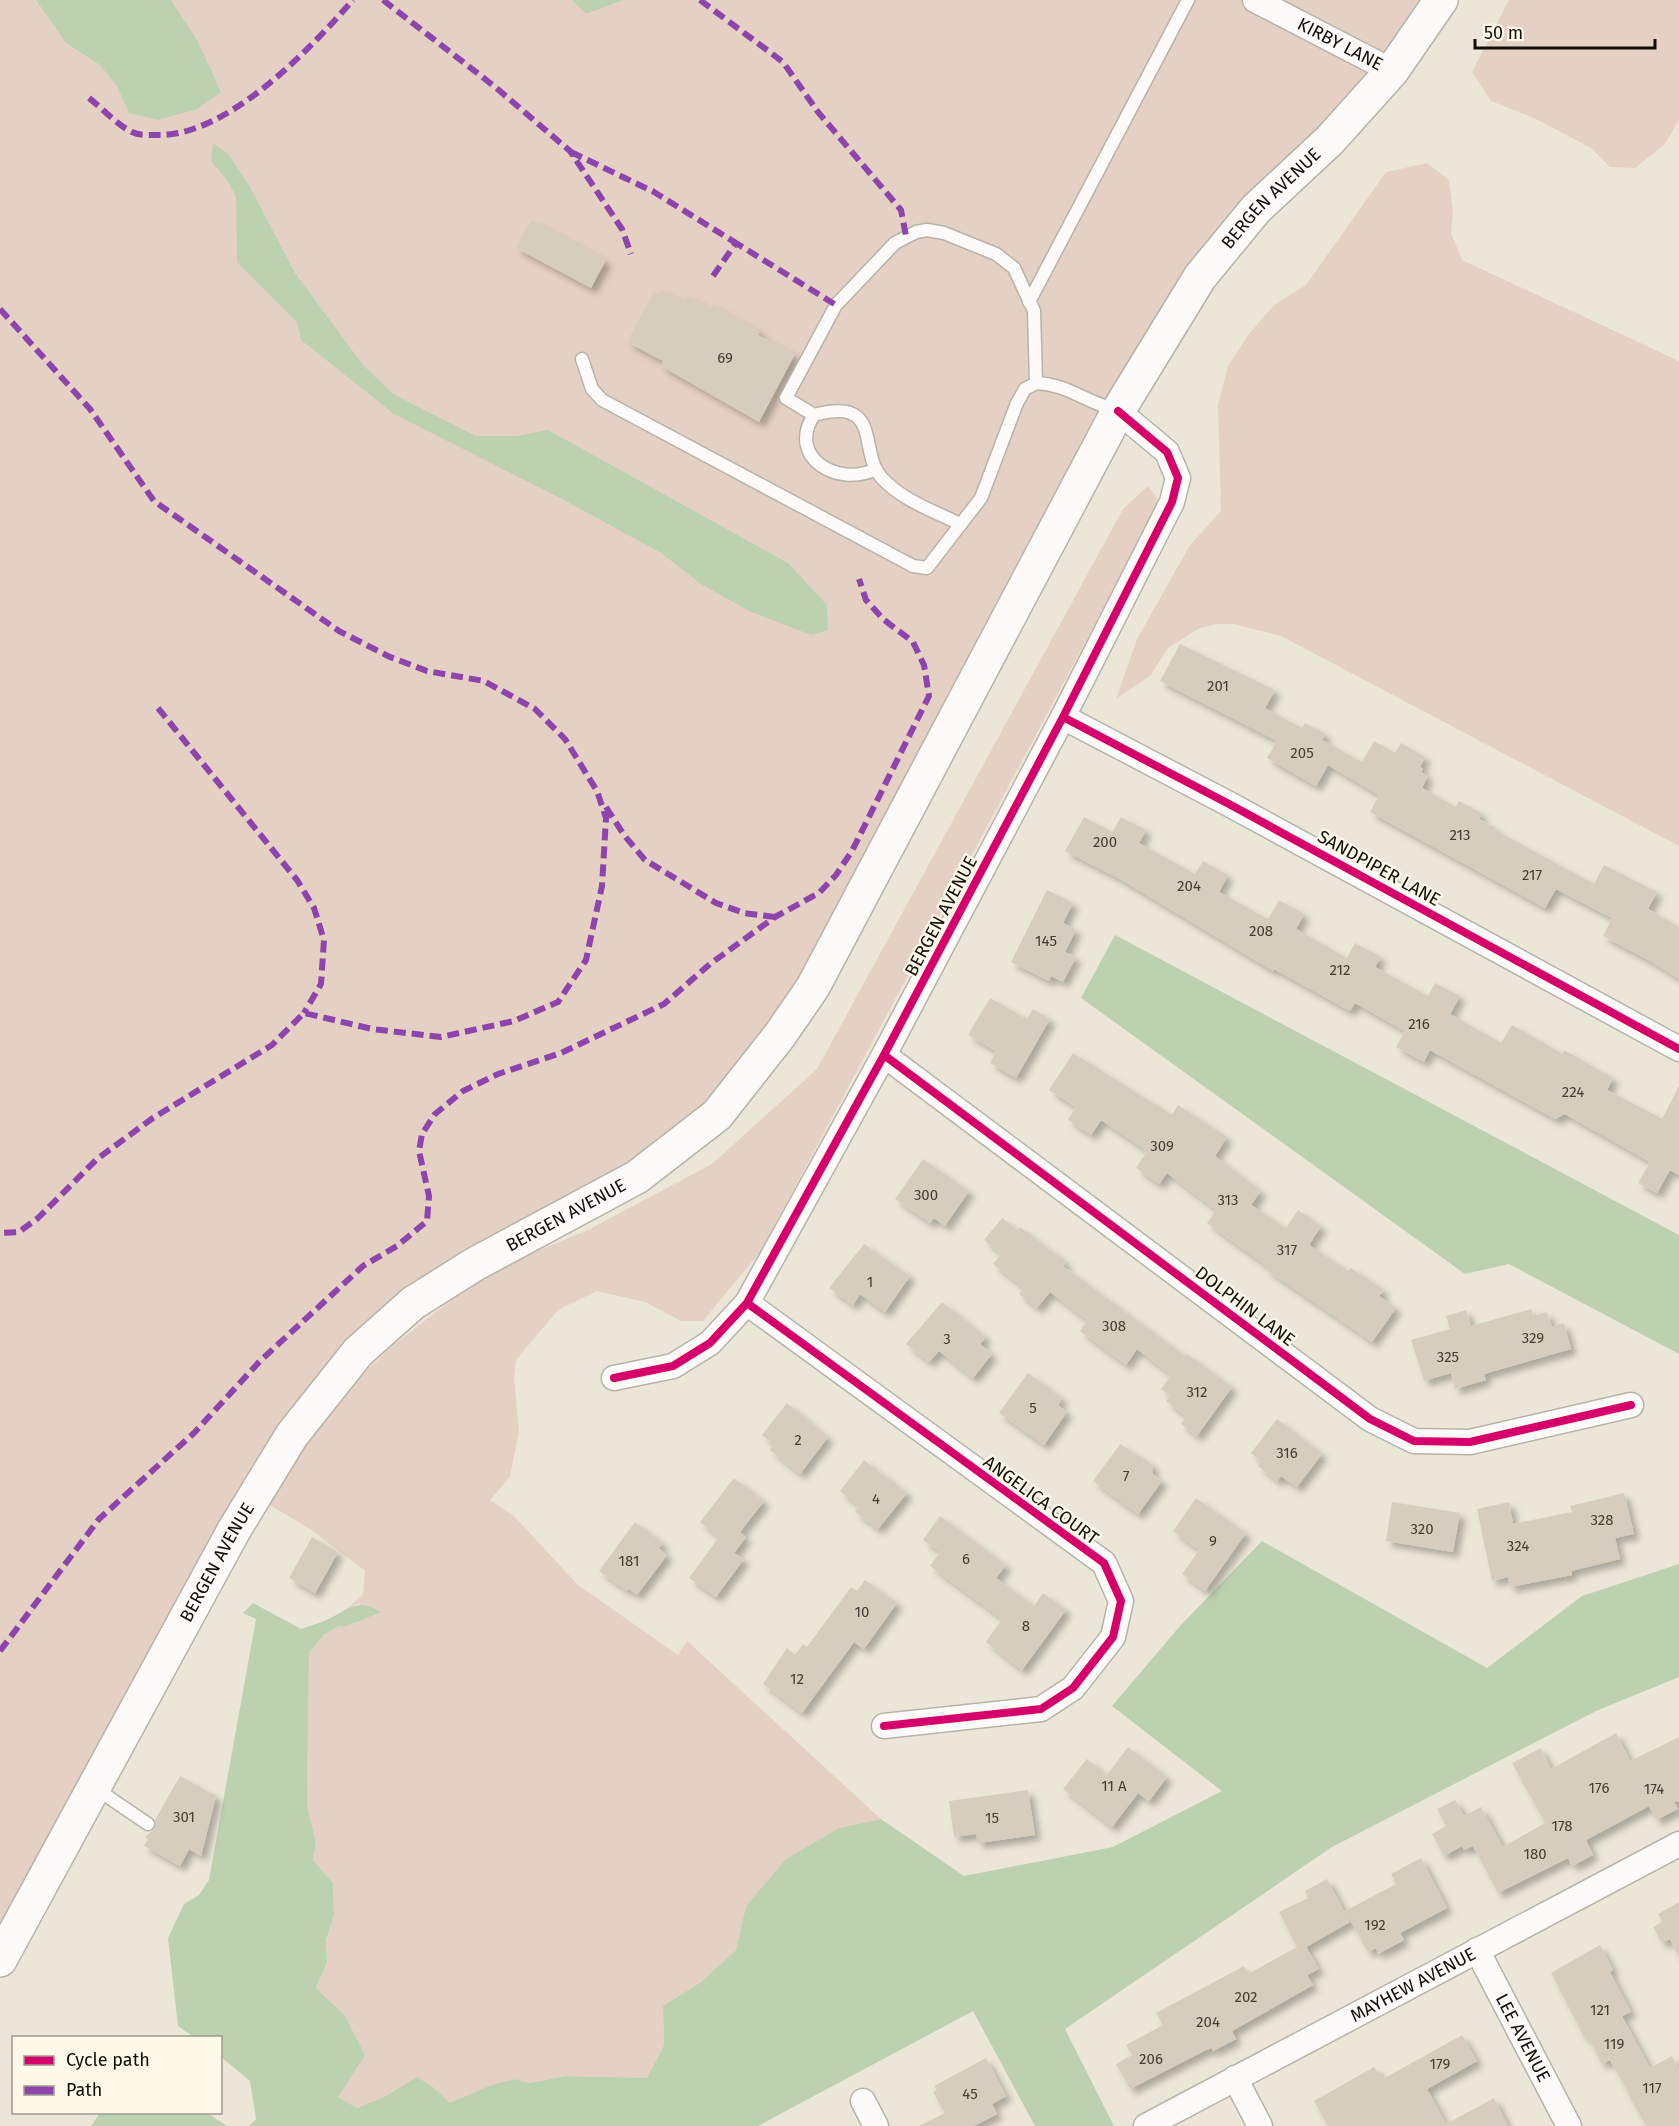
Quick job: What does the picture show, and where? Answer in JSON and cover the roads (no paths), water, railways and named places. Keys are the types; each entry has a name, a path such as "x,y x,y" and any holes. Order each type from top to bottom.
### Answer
{"main road":[{"name":"BERGEN AVENUE","path":"0,1960 234,1530 292,1435 358,1352 413,1303 448,1281 637,1177 717,1114 780,1035 813,987 1119,411 1200,278 1256,209 1330,140 1392,71 1441,0"}],"street":[{"name":"KIRBY LANE","path":"1255,0 1392,71"},
{"name":"BERGEN AVENUE","path":"614,1378 673,1366 710,1343 747,1303 884,1055 1063,717 1172,502 1178,477 1167,452 1119,411"},
{"name":"SANDPIPER LANE","path":"1063,717 1229,804 1679,1049"},
{"name":"DOLPHIN LANE","path":"884,1055 1370,1419 1414,1442 1470,1442 1631,1405"},
{"name":"ANGELICA COURT","path":"747,1303 1104,1563 1122,1601 1113,1636 1073,1688 1041,1709 884,1726"},
{"name":"MAYHEW AVENUE","path":"1146,2126 1679,1844"},
{"name":"LEE AVENUE","path":"1477,1950 1569,2126"},
{"path":"1235,2078 1260,2126"},
{"path":"863,2101 876,2126"}],"lane":[{"path":"1029,302 1188,0"},
{"path":"814,415 786,398 836,305 895,243 906,236 927,230 944,233 996,254 1014,268 1034,311 1035,383"},
{"path":"582,359 589,384 602,400 913,566 927,568 981,498 1017,404 1025,389 1035,383 1054,383 1102,407 1119,411"},
{"path":"876,469 862,476 844,476 826,470 812,456 805,439 805,428 814,415 831,411 849,412 864,425 876,469 896,491 960,524"},
{"path":"94,1788 148,1824"}]}
